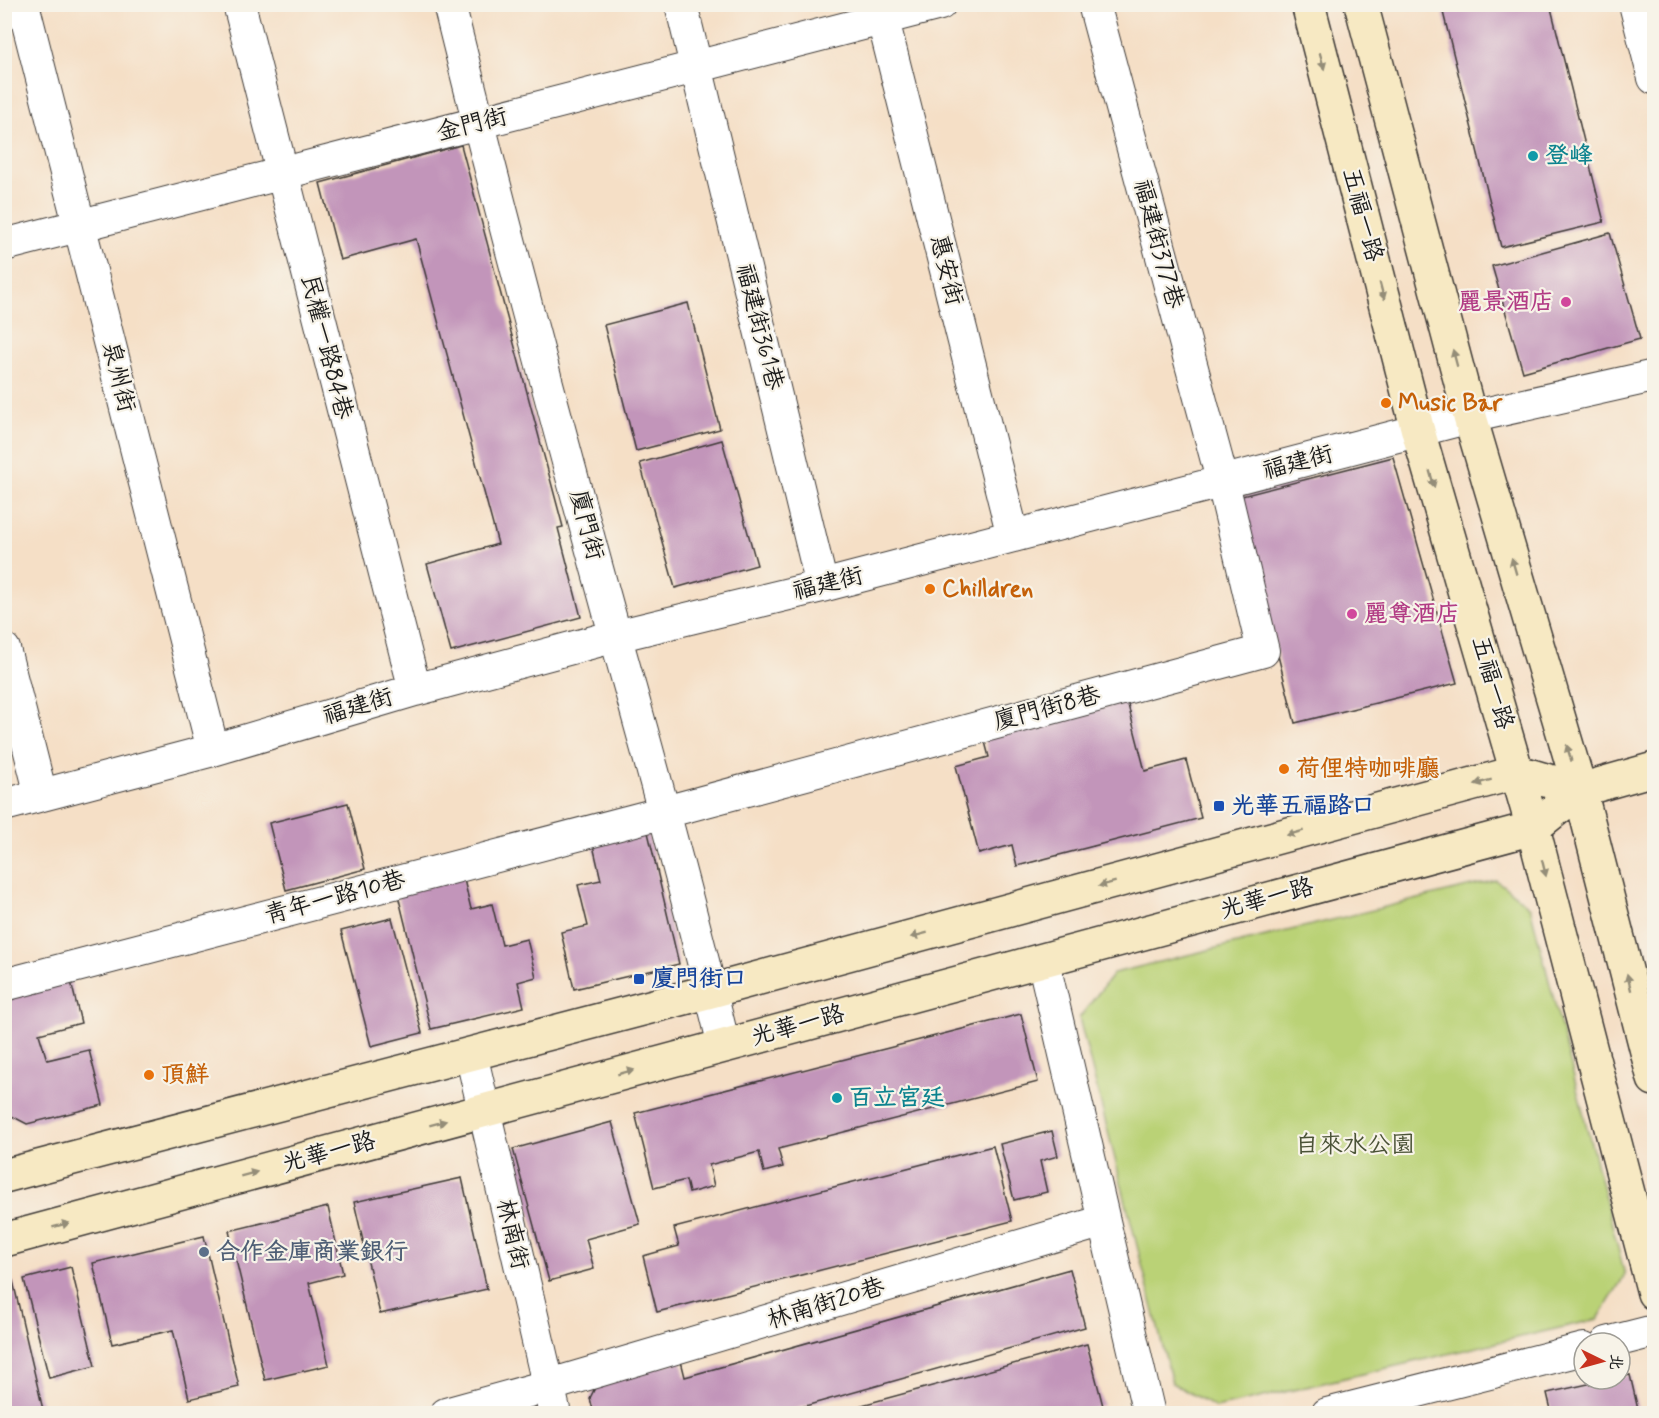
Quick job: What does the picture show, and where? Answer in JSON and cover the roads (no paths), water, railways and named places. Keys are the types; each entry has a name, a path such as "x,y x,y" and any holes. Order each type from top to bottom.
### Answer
{"street":[{"name":"泉州街","path":"23,4 213,750"},
{"name":"民權一路84巷","path":"239,4 415,690"},
{"name":"廈門街","path":"449,4 478,123 665,812 724,1046"},
{"name":"福建街361巷","path":"681,4 822,586"},
{"name":"金門街","path":"4,245 697,67 881,12 940,4"},
{"name":"福建街377巷","path":"1094,4 1223,483"},
{"name":"五福一路","path":"1308,4 1418,431 1518,772 1654,1293"},
{"path":"1361,4 1470,417 1580,790 1654,1079"},
{"path":"1635,4 1654,78"},
{"name":"惠安街","path":"881,12 1013,536"},
{"name":"福建街","path":"4,805 213,750 415,690 616,636 822,586 1470,417 1654,376"},
{"name":"廈門街8巷","path":"665,812 1263,651 1223,483"},
{"path":"4,649 41,795"},
{"name":"光華一路","path":"4,1240 1533,828 1580,790 1654,769"},
{"path":"4,1176 711,991 1518,772 1580,790"},
{"name":"青年一路10巷","path":"4,985 665,812"},
{"path":"1042,960 1149,1413"},
{"name":"林南街","path":"471,1054 551,1400"},
{"name":"林南街20巷","path":"446,1413 551,1400 1104,1221"},
{"path":"1632,1337 1654,1331"},
{"path":"1327,1413 1572,1352"}],"place":[{"name":"登峰","path":"1533,156"},
{"name":"麗景酒店","path":"1566,302"},
{"name":"Music Bar","path":"1386,403"},
{"name":"Chilldren","path":"930,589"},
{"name":"麗尊酒店","path":"1352,614"},
{"name":"荷俚特咖啡廳","path":"1284,769"},
{"name":"光華五福路口","path":"1219,806"},
{"name":"廈門街口","path":"639,979"},
{"name":"頂鮮","path":"149,1075"},
{"name":"百立宮廷","path":"837,1098"},
{"name":"合作金庫商業銀行","path":"204,1252"}],"park label":[{"name":"自來水公園","path":"1355,1145"}]}
